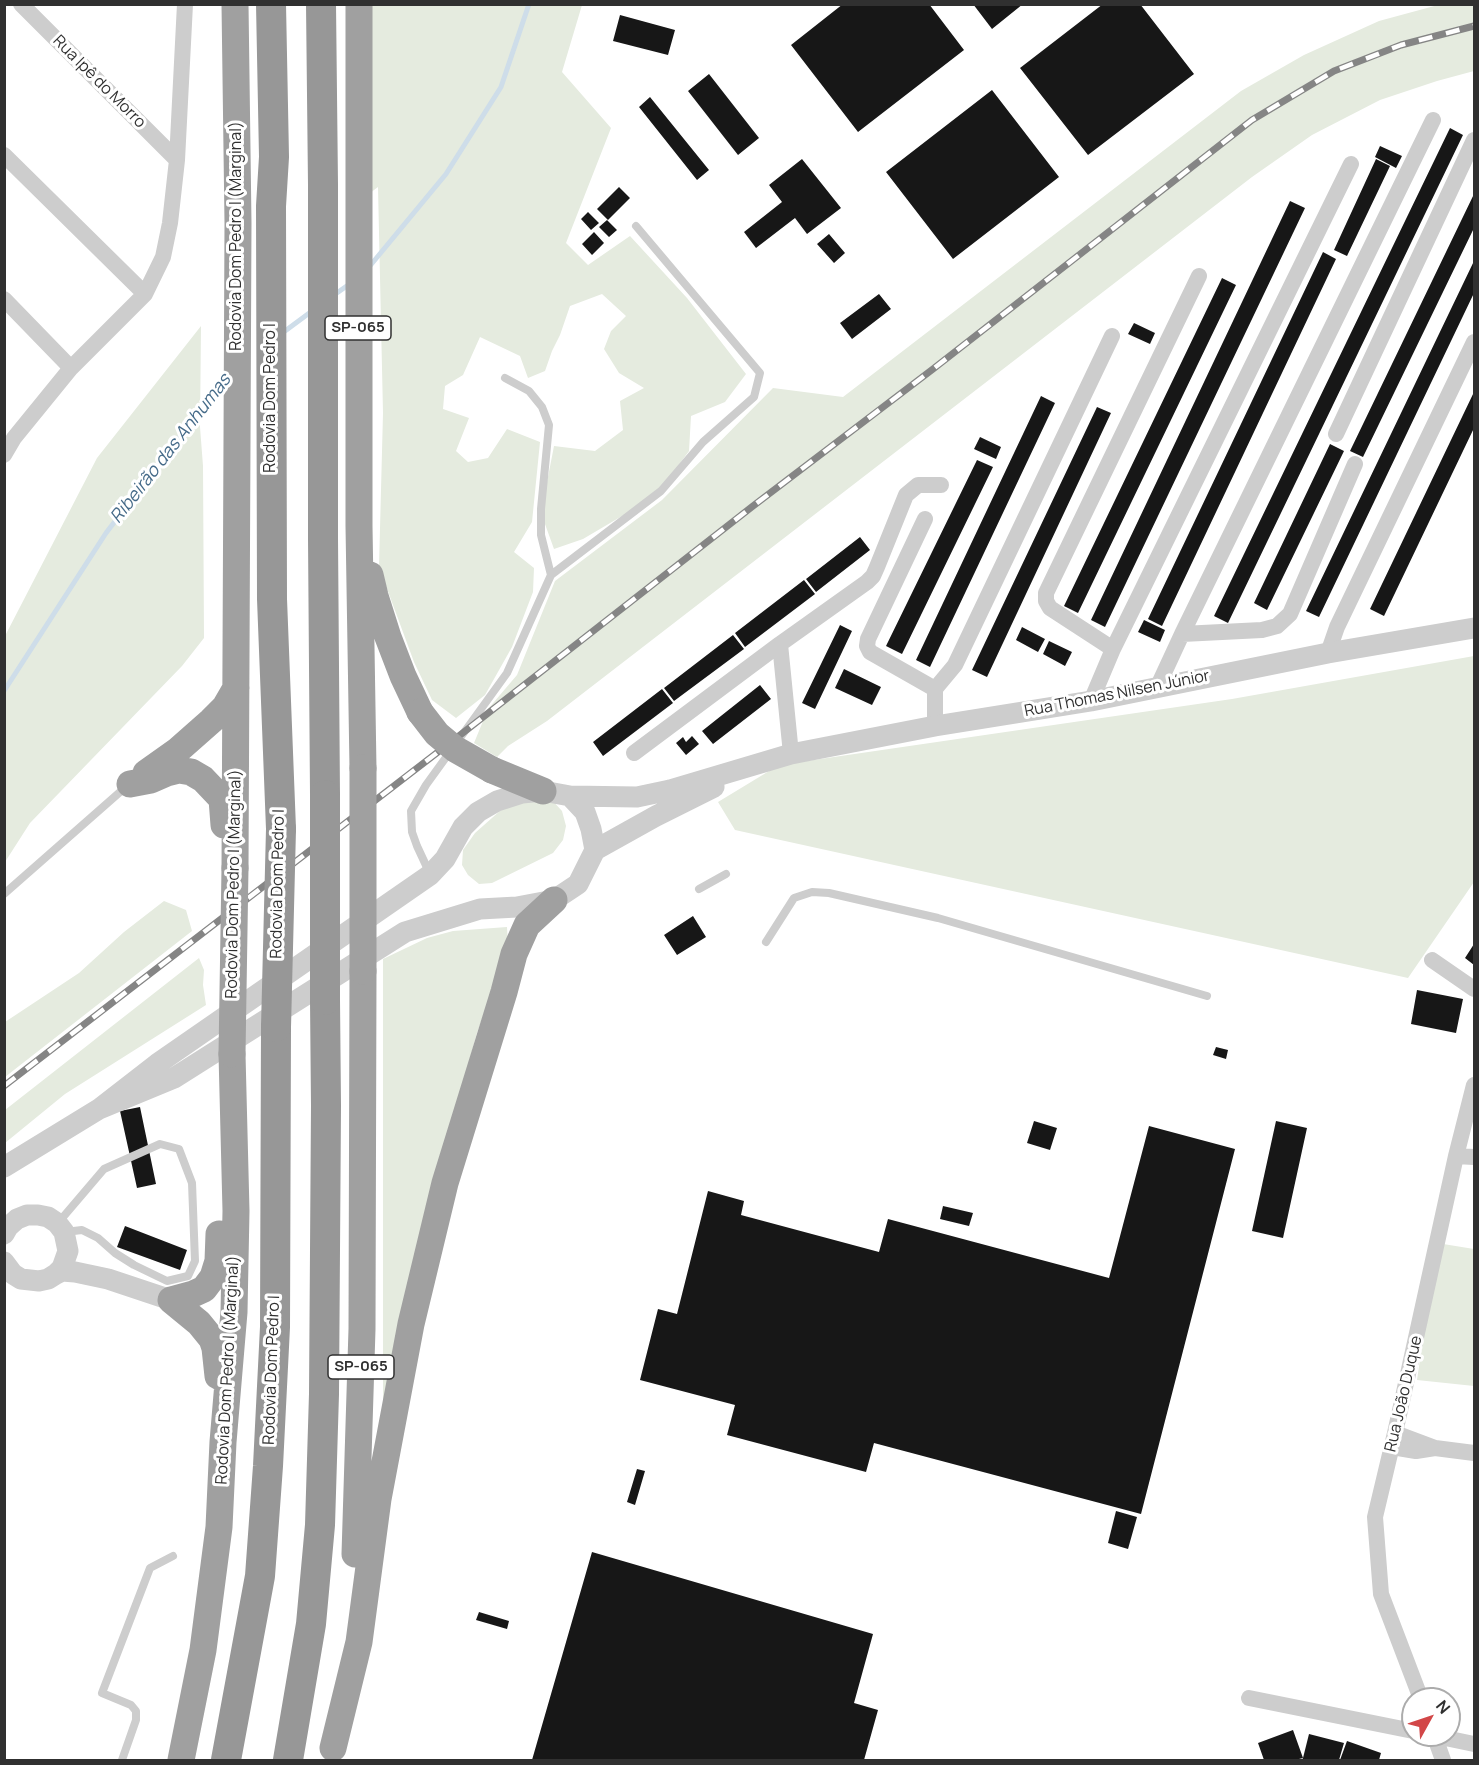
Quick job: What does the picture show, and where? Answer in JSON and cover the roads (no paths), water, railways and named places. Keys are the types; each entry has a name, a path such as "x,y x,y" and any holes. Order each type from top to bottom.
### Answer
{"highway":[{"name":"Rodovia Dom Pedro I (Marginal)","path":"181,1761 203,1650 219,1527 223,1442 234,1312 236,1211 232,1054 238,223 235,4"},
{"name":"Rodovia Dom Pedro I","path":"226,1761 260,1576 275,1327 276,1027 280,829 272,599 271,206 274,157 271,4"},
{"name":"SP-065","path":"288,1761 311,1624 320,1525 324,1394 326,1106 321,4"},
{"name":"SP-065","path":"332,1754 356,1539 362,1329 363,768 359,526 359,4"},
{"path":"359,526 375,596 385,627 403,676 420,712 437,734 455,749 492,770 543,791"},
{"path":"130,784 177,751 225,707 236,688"},
{"path":"130,784 151,780 179,770 190,772 203,779 222,799 225,837 235,868"},
{"path":"332,1754 359,1642 378,1499 411,1324 445,1183 514,954 527,925 554,900"},
{"path":"171,1300 204,1289 213,1277 218,1261 223,1125 234,1107"},
{"path":"171,1300 199,1323 212,1339 215,1348 223,1442"}],"street":[{"name":"Rua Ipê do Morro","path":"21,4 177,160"},
{"path":"4,455 9,434 145,294 163,257 170,223 177,160 185,4"},
{"path":"1157,687 1433,120"},
{"path":"1336,434 1474,140"},
{"path":"4,155 145,294"},
{"path":"1091,700 1113,649 1351,164"},
{"path":"1113,649 1050,608 1046,601 1046,593 1198,276"},
{"path":"4,299 71,368"},
{"path":"935,726 935,689 955,665 1112,336"},
{"path":"1328,653 1337,627 1474,342"},
{"path":"1182,634 1262,630 1277,626 1290,614 1355,464"},
{"path":"634,753 867,582 873,576 906,495 918,485 941,485"},
{"path":"925,519 868,639 867,646 870,651 935,689"},
{"name":"Rua Thomas Nilsen Júnior","path":"595,850 678,796 760,763 791,754 935,726 1091,700 1328,653 1474,628"},
{"path":"780,644 791,754"},
{"name":"Rua Thomas Nilsen Júnior","path":"99,1109 157,1064 430,874 445,859 463,827 478,812 497,801 522,793 543,791 570,796 678,796"},
{"path":"4,1167 99,1109 174,1078 405,932 480,909 517,907 554,900 578,884 595,850 585,812 570,796"},
{"path":"1432,960 1474,989"},
{"name":"Rua João Duque","path":"1416,1687 1381,1594 1375,1517 1474,1085"},
{"path":"1456,1156 1474,1157"},
{"path":"4,1210 48,1217 63,1233 74,1257 108,1279"},
{"path":"4,1234 17,1219 27,1215"},
{"path":"56,1274 66,1260 68,1251 63,1233"},
{"path":"4,1262 13,1274 21,1279 30,1281 48,1279 62,1271 75,1272 108,1279 171,1300"},
{"path":"1394,1440 1416,1451 1435,1448 1474,1453"},
{"path":"1250,1698 1401,1729"}],"lane":[{"path":"430,874 412,832 411,811 426,784 507,673 551,575 661,491 703,442 754,397 760,373 636,226"},
{"path":"505,378 529,391 542,407 549,425 541,508 541,535 551,575"},
{"path":"4,894 130,784"},
{"path":"699,889 726,874"},
{"path":"766,942 794,898 812,892 829,893 938,918 1207,996"},
{"path":"160,1144 179,1149 192,1183 195,1261 188,1276 167,1281 134,1265 98,1238 82,1230 63,1233 104,1169 160,1144"},
{"path":"122,1761 136,1720 136,1711 130,1705 102,1693 150,1568 173,1556"}],"waterway":[{"name":"Ribeirão das Anhumas","path":"369,267 446,174 501,87 529,4"},
{"name":"Ribeirão das Anhumas","path":"334,295 351,283"},
{"name":"Ribeirão das Anhumas","path":"281,334 312,311"},
{"name":"Ribeirão das Anhumas","path":"4,691 106,533 228,374"}],"railway":[{"path":"4,1086 1252,120 1334,71 1401,45 1474,26"}]}
